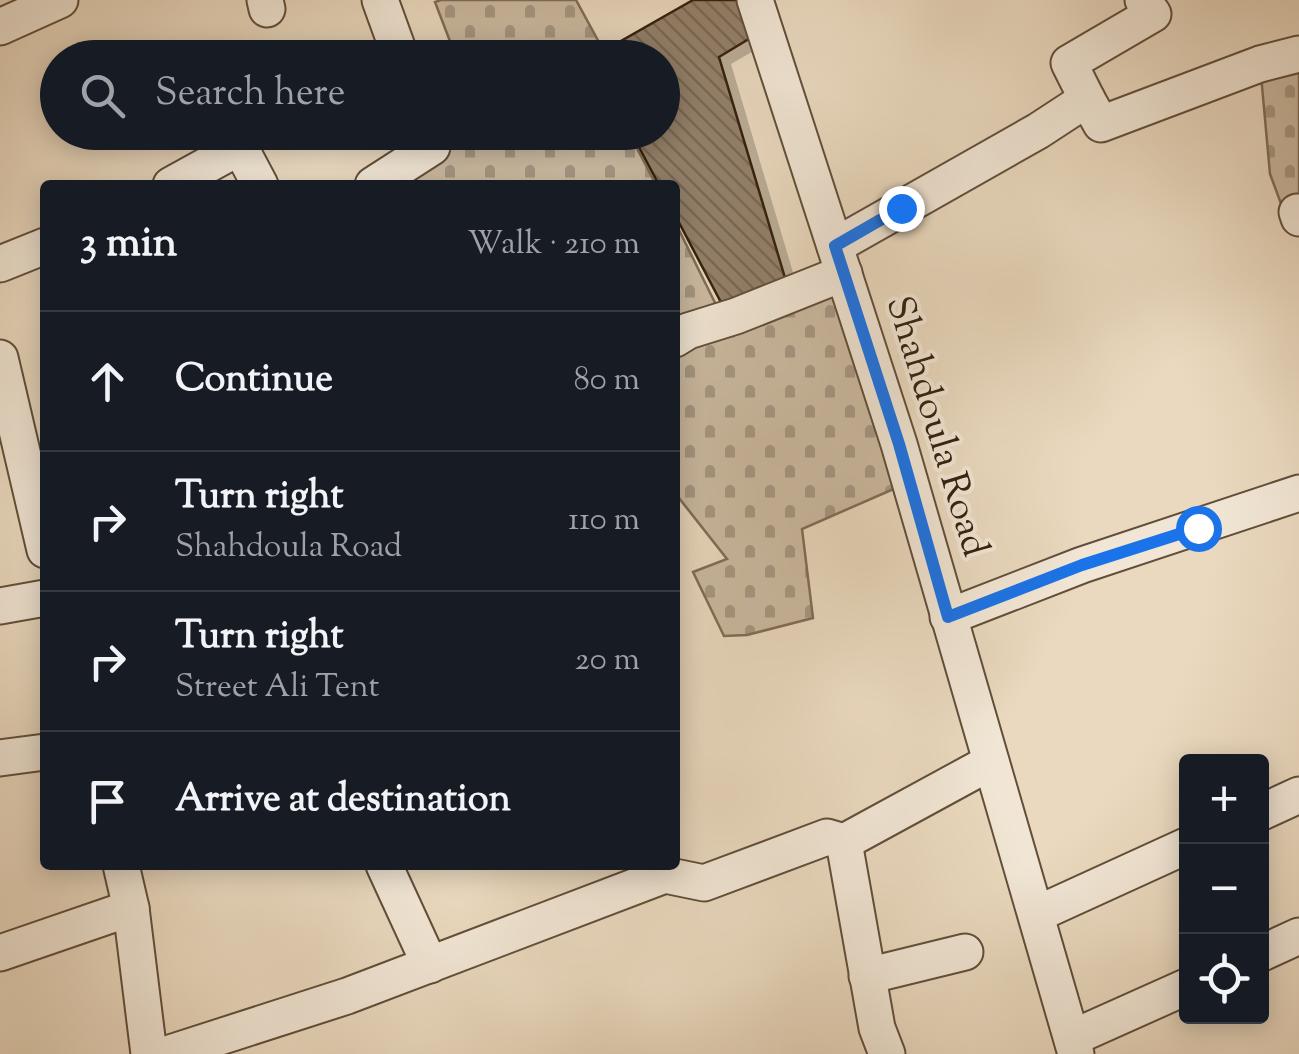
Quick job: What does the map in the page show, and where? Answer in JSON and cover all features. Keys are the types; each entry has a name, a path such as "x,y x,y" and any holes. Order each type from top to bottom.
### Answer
{"street":[{"path":"0,27 60,0"},
{"path":"380,0 394,40"},
{"name":"Shahdoula Road","path":"755,0 899,444 1074,1046"},
{"path":"1143,0 1153,14 1068,64 1102,124 1146,105 1299,54"},
{"path":"680,336 736,316 839,260 1087,100"},
{"path":"178,180 221,150"},
{"path":"241,150 257,180"},
{"path":"381,180 427,150"},
{"path":"0,264 40,248"},
{"path":"0,358 39,500"},
{"path":"948,617 1082,565 1299,493"},
{"path":"0,606 40,599"},
{"path":"0,758 40,753"},
{"path":"167,1054 347,996 664,870 704,882 827,837 844,842 991,762"},
{"path":"1269,809 1299,795"},
{"path":"844,842 877,1028 886,1054"},
{"path":"1038,914 1179,849"},
{"path":"122,870 131,908 149,1054"},
{"path":"386,870 430,964"},
{"path":"0,953 131,908"},
{"path":"1269,950 1299,936"},
{"path":"867,976 964,952"},
{"path":"1074,1046 1179,991"}],"green space":[{"path":"576,0 598,40 450,40 435,2"},
{"path":"1295,55 1299,72 1299,211 1283,209 1270,174 1260,64"},
{"path":"424,150 638,150 653,180 379,180"},
{"path":"680,232 729,331 830,287 896,488 802,529 813,618 747,635 724,636 693,572 727,559 680,499"}],"building":[{"path":"693,0 741,0 757,34 719,57 788,288 725,310 680,224 680,180 656,180 641,150 680,150 680,40 623,40"}],"route":[{"path":"901,208 835,246 899,444 948,617 1082,565 1198,528"}]}
